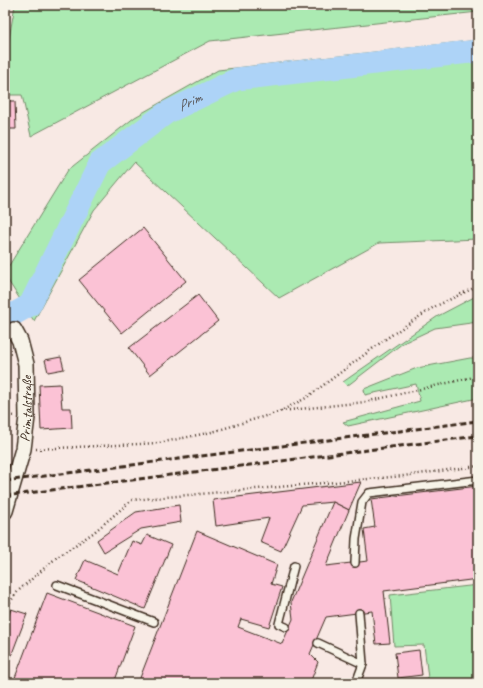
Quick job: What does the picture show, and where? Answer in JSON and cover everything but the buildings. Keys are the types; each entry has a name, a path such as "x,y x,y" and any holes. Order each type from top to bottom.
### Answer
{"street":[{"name":"Primtalstraße","path":"5,511 22,449 27,417 26,364 20,341 14,330"}],"lane":[{"path":"355,563 356,539 362,502 368,494 478,480"},
{"path":"286,627 279,624 294,566"},
{"path":"57,585 154,622"},
{"path":"356,683 363,664 359,613"},
{"path":"318,643 363,664"}],"path":[{"path":"279,412 306,398 387,338 434,307 478,286"},
{"path":"22,449 159,443 212,432 279,412 365,402 478,376"},
{"path":"5,609 18,591 56,558 93,533 132,500 403,476 478,466"}],"green space":[{"path":"15,5 478,5 478,12 210,41 31,136 22,95 7,95 5,72"},
{"path":"478,40 478,239 379,243 279,298 134,162 94,210 34,321 5,276 5,272 68,170 135,117 218,70"},
{"path":"478,295 478,322 435,328 403,343 347,386 343,382 438,316"},
{"path":"470,358 478,358 478,398 348,426 343,422 420,401 416,384 365,395 364,389 417,368"},
{"path":"478,585 478,683 395,683 428,678 424,645 394,646 390,595"}],"waterway":[{"name":"Prim","path":"5,319 30,305 100,163 166,113 237,79 478,51"}],"railway":[{"path":"5,481 478,421"},
{"path":"5,496 478,436"}]}
